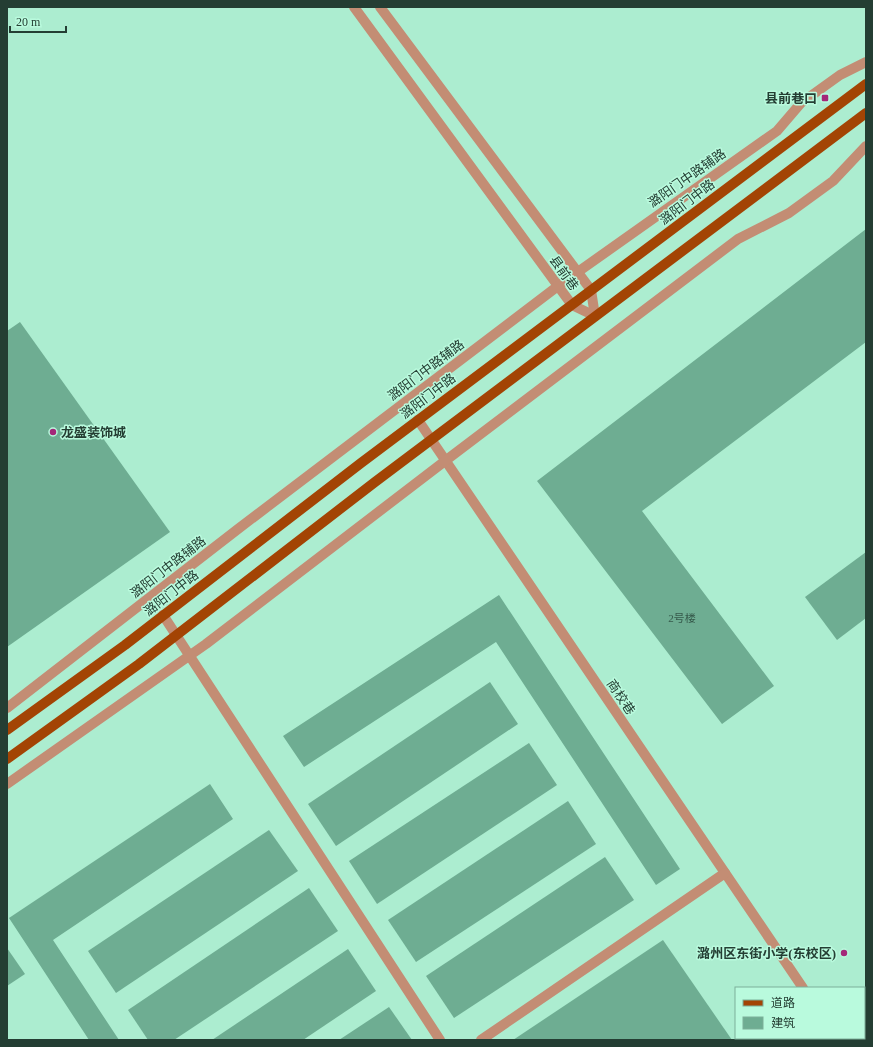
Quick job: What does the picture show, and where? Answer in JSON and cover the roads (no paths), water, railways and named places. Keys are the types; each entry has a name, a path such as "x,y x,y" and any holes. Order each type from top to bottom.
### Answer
{"main road":[{"name":"潞阳门中路","path":"7,730 125,644 418,420 866,84"},
{"path":"7,760 139,664 176,634 431,440 866,113"}],"street":[{"name":"县前巷","path":"354,7 572,305 595,316"},
{"name":"县前巷","path":"380,7 591,290 595,316"},
{"name":"潞阳门中路辅路","path":"7,708 238,529 558,286 777,131 801,103 840,75 866,62"},
{"path":"7,784 189,656 738,239 789,213 833,181 866,146"},
{"name":"商校巷","path":"418,420 802,987"},
{"path":"163,615 440,1040"},
{"path":"481,1040 725,872"}],"place":[{"name":"县前巷口","path":"825,98"},
{"name":"龙盛装饰城","path":"53,432"},
{"name":"潞州区东街小学(东校区)","path":"844,953"}]}
